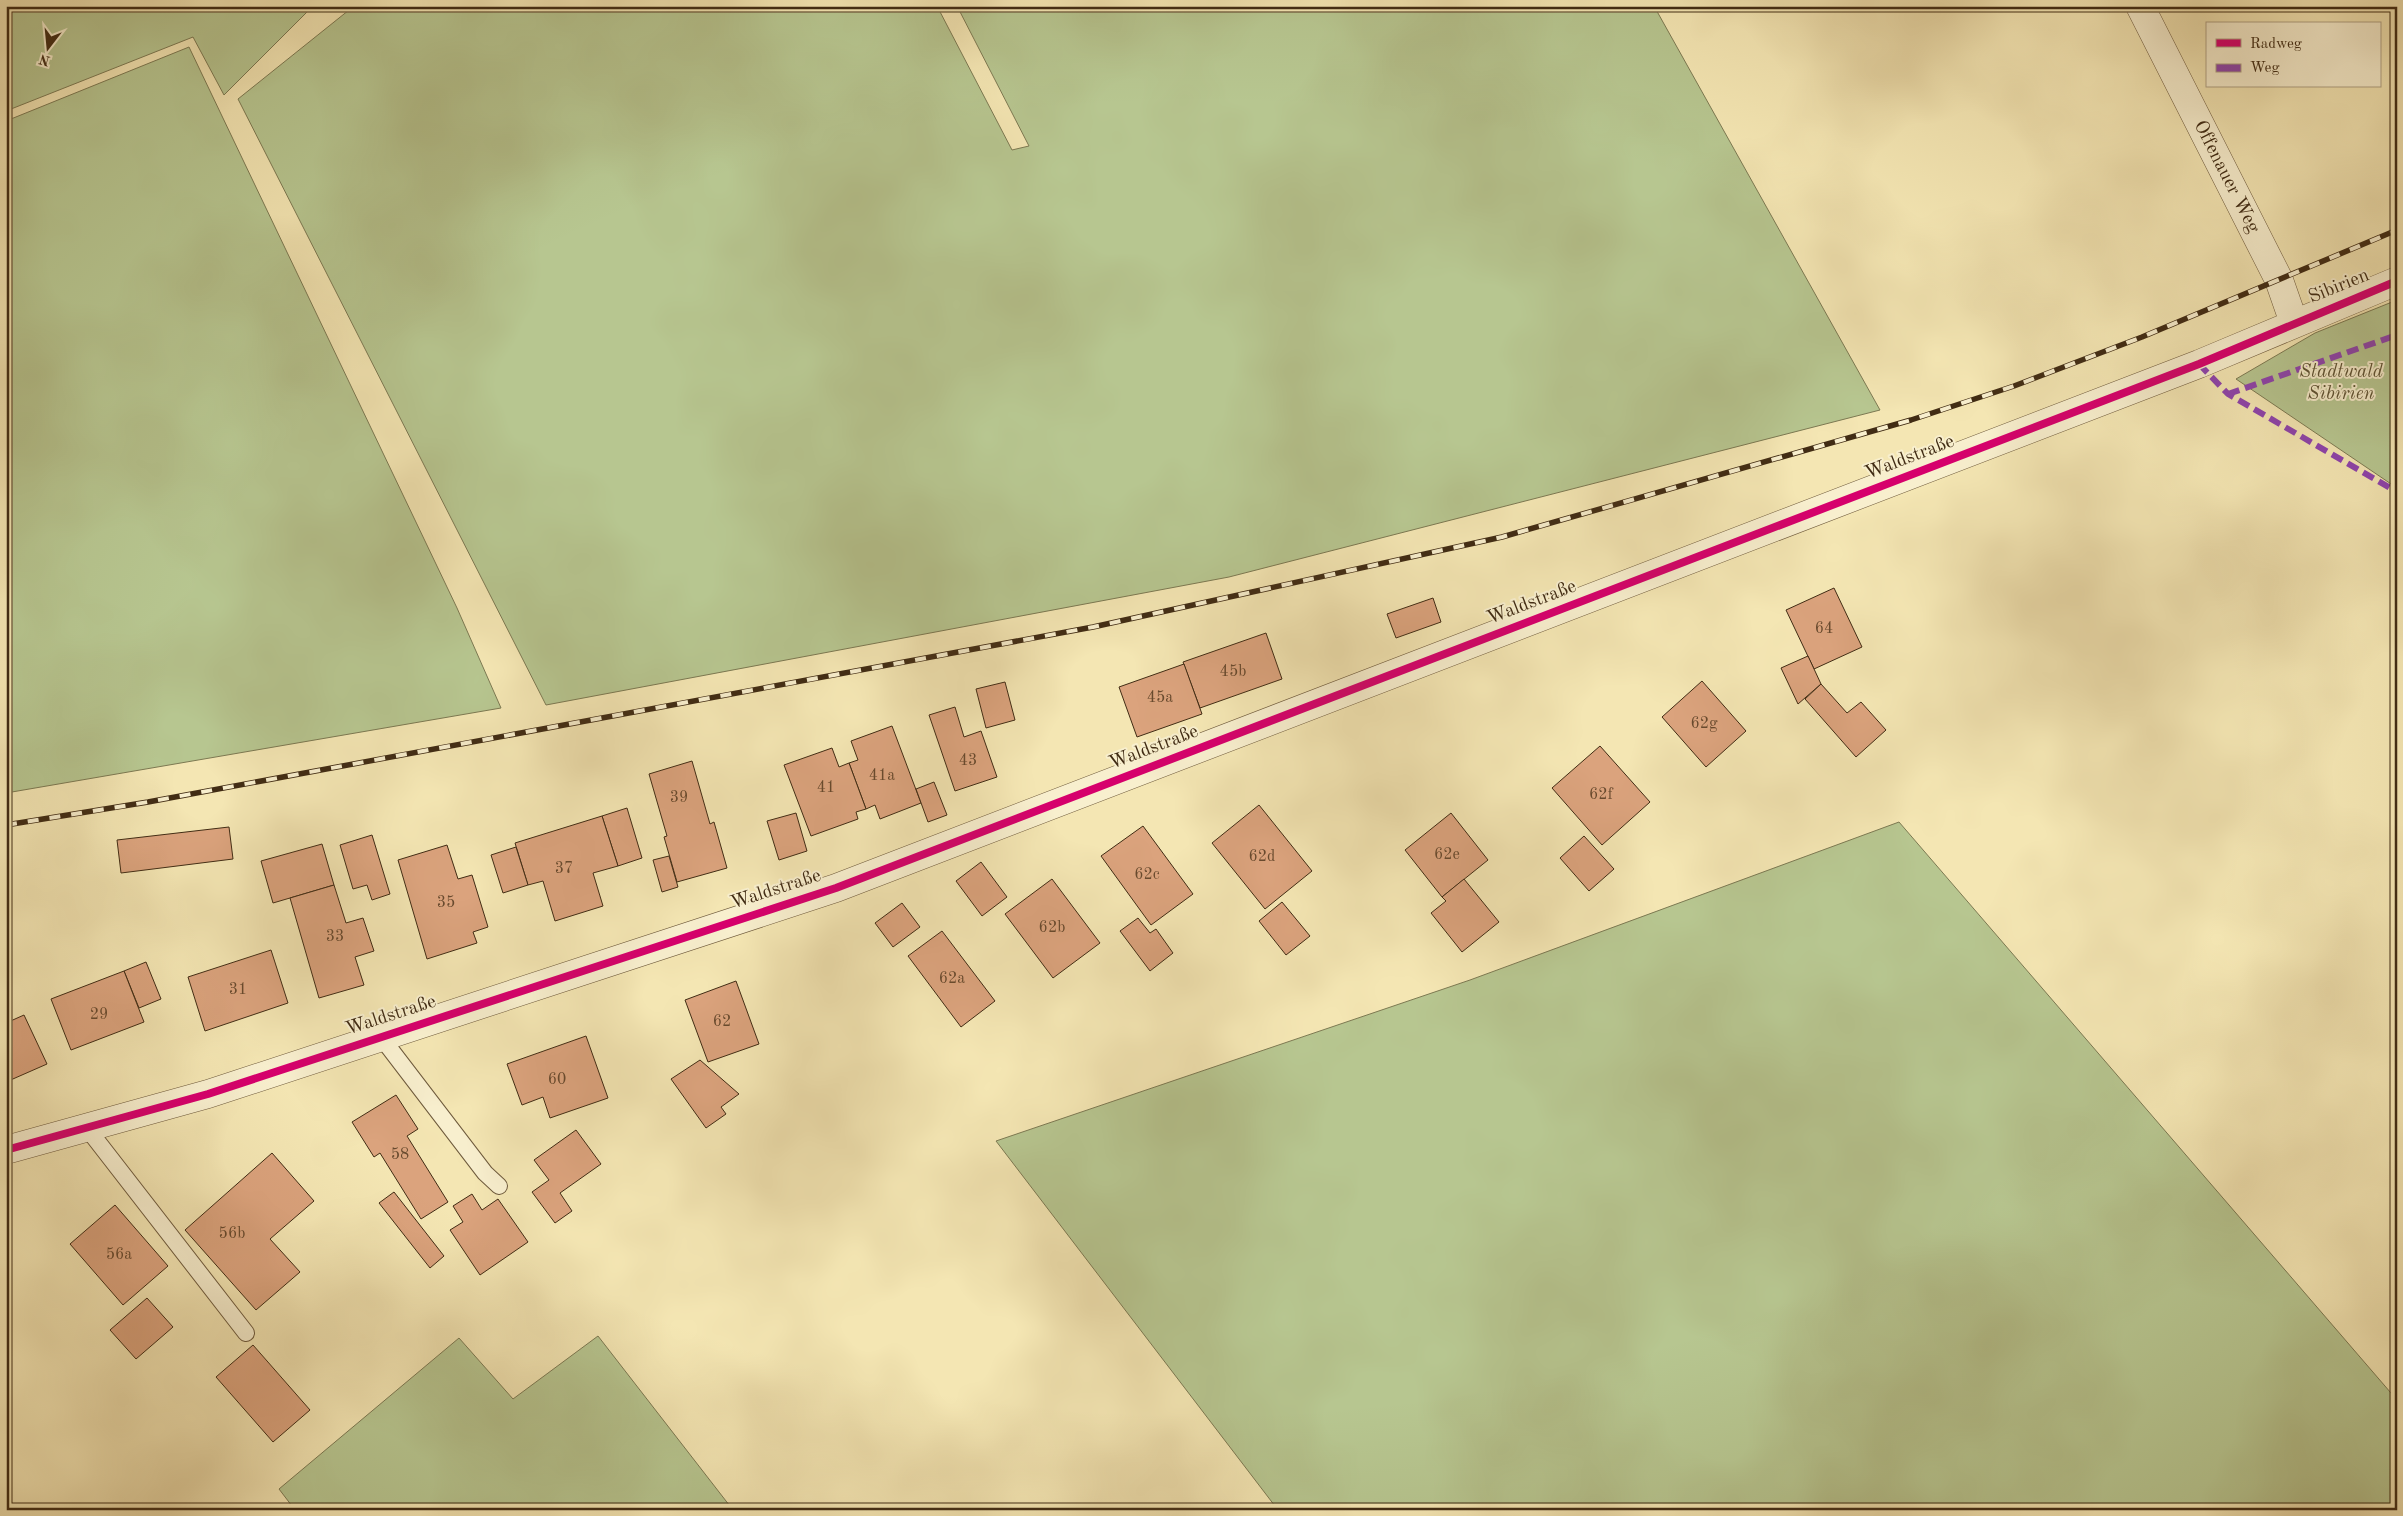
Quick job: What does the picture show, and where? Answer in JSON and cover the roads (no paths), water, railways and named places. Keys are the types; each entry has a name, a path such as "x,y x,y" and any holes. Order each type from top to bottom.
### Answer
{"street":[{"name":"Offenauer Weg","path":"2140,6 2279,280 2294,323"},
{"name":"Sibirien","path":"2294,323 2397,281"},
{"name":"Waldstraße","path":"6,1150 208,1094 836,888 2171,375 2294,323"}],"lane":[{"path":"381,1037 485,1173 499,1186"},
{"path":"87,1128 246,1333"}],"railway":[{"path":"6,825 148,802 1093,627 1502,537 1911,420 2014,386 2142,337 2397,230"}],"park label":[{"name":"Stadtwald Sibirien","path":"2341,383"}]}
